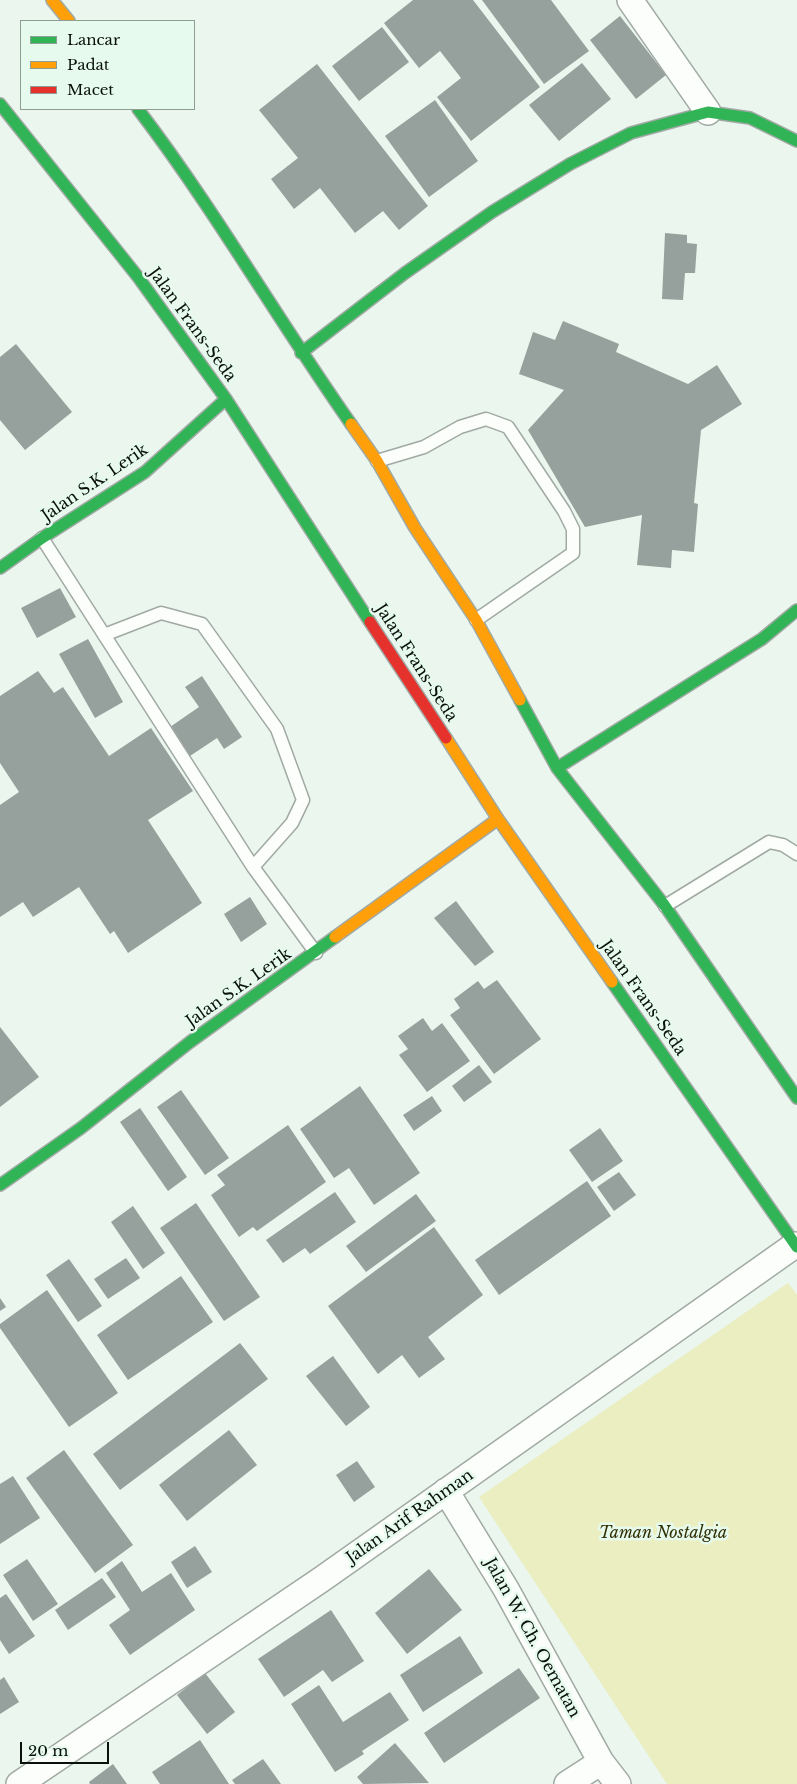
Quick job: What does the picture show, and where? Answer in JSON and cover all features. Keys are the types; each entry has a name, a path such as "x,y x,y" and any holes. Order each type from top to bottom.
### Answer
{"main road":[{"path":"52,0 69,20"},
{"name":"Jalan Frans-Seda","path":"0,104 138,276 226,399 498,819 796,1246"},
{"path":"139,110 173,155 301,353 377,461 415,528 476,620 557,768 666,906 797,1098"},
{"path":"301,353 405,272 492,212 570,164 631,133 708,112 750,118 797,140"},
{"name":"Jalan S.K. Lerik","path":"0,568 42,538 144,472 226,399"},
{"path":"557,768 762,640 797,610"},
{"name":"Jalan S.K. Lerik","path":"0,1185 81,1128 190,1042 316,953 498,819"}],"street":[{"path":"630,0 708,112"},
{"name":"Jalan Arif Rahman","path":"19,1784 322,1579 796,1246"},
{"name":"Jalan W. Ch. Oematan","path":"446,1491 506,1589 601,1762 618,1784"},
{"path":"567,1784 601,1762"}],"lane":[{"path":"377,461 424,447 460,427 486,419 508,427 539,472 573,529 573,553 476,620"},
{"path":"42,538 253,867 316,953"},
{"path":"104,635 161,613 202,624 277,729 302,800 292,823 253,867"},
{"path":"666,906 769,842 783,845 797,854"}],"green space":[{"name":"Taman Nostalgia","path":"788,1283 797,1295 797,1784 667,1784 479,1497"}],"building":[{"path":"413,0 473,0 540,87 471,141 437,97 461,78 440,51 419,68 384,23"},
{"path":"482,0 551,0 589,51 544,84"},
{"path":"620,16 666,75 636,99 590,40"},
{"path":"382,27 409,62 359,101 332,66"},
{"path":"582,63 611,99 559,141 529,105"},
{"path":"317,64 428,206 399,230 383,211 355,233 320,188 294,209 271,179 298,158 259,110"},
{"path":"435,100 478,161 429,197 385,136"},
{"path":"665,233 687,235 687,243 697,244 695,273 685,273 683,300 662,299"},
{"path":"563,321 619,344 616,352 688,384 717,365 742,404 701,430 694,503 698,504 694,552 672,550 671,568 637,565 642,515 585,527 528,430 564,390 519,374 533,332 555,340"},
{"path":"16,344 72,412 25,450 0,420 0,357"},
{"path":"60,588 76,617 37,638 21,608"},
{"path":"88,639 123,702 95,718 59,654"},
{"path":"38,671 54,693 63,687 109,756 151,728 193,791 148,820 202,903 128,953 114,931 110,934 79,887 33,917 23,902 0,917 0,805 19,792 0,763 0,696"},
{"path":"202,676 242,737 224,749 217,738 190,756 170,727 199,707 185,687"},
{"path":"250,897 267,924 241,942 224,914"},
{"path":"456,901 494,952 475,966 434,918"},
{"path":"497,980 541,1039 494,1074 450,1015 460,1008 454,999 478,981 484,989"},
{"path":"423,1018 432,1031 442,1023 470,1061 427,1092 399,1055 408,1049 398,1036"},
{"path":"0,1027 39,1077 0,1107"},
{"path":"479,1065 492,1082 464,1102 452,1086"},
{"path":"360,1086 420,1173 374,1205 349,1168 334,1178 300,1129"},
{"path":"181,1090 229,1158 205,1175 157,1107"},
{"path":"432,1096 442,1111 414,1131 403,1115"},
{"path":"140,1108 187,1177 168,1191 120,1122"},
{"path":"288,1125 326,1182 257,1231 253,1227 239,1237 211,1195 225,1185 217,1175"},
{"path":"600,1128 623,1161 592,1182 569,1150"},
{"path":"619,1172 636,1195 614,1211 597,1187"},
{"path":"587,1181 611,1216 499,1295 475,1260"},
{"path":"335,1192 356,1222 310,1254 305,1248 283,1263 266,1240"},
{"path":"416,1194 436,1221 366,1272 346,1246"},
{"path":"196,1203 260,1297 224,1321 160,1228"},
{"path":"133,1206 165,1253 143,1269 111,1222"},
{"path":"434,1227 483,1295 428,1337 445,1359 419,1378 402,1355 378,1374 328,1306"},
{"path":"126,1258 140,1278 108,1299 94,1279"},
{"path":"69,1259 102,1306 78,1322 46,1275"},
{"path":"181,1276 213,1322 128,1380 97,1335"},
{"path":"47,1290 118,1393 69,1427 0,1328 0,1324"},
{"path":"0,1298 6,1307 0,1311"},
{"path":"240,1343 268,1379 120,1490 93,1454"},
{"path":"333,1356 370,1407 346,1426 306,1376"},
{"path":"229,1430 257,1465 187,1521 159,1485"},
{"path":"64,1450 133,1545 95,1573 26,1478"},
{"path":"357,1461 375,1487 354,1502 336,1475"},
{"path":"13,1476 40,1518 0,1544 0,1484"},
{"path":"195,1546 212,1572 187,1588 171,1562"},
{"path":"27,1559 58,1604 33,1621 3,1575"},
{"path":"122,1561 142,1592 171,1573 195,1610 130,1655 109,1625 130,1610 106,1573"},
{"path":"429,1569 462,1610 407,1654 375,1613"},
{"path":"102,1578 116,1597 68,1630 55,1610"},
{"path":"6,1594 35,1636 9,1654 0,1640 0,1598"},
{"path":"331,1610 364,1661 332,1682 323,1670 284,1697 258,1659"},
{"path":"460,1636 483,1673 423,1712 400,1675"},
{"path":"519,1668 540,1698 444,1763 424,1733"},
{"path":"205,1673 235,1712 207,1734 177,1695"},
{"path":"4,1677 19,1702 0,1714 0,1680"},
{"path":"319,1685 343,1722 390,1692 409,1720 362,1751 364,1754 335,1772 291,1704"},
{"path":"200,1740 229,1784 160,1784 152,1772"},
{"path":"395,1743 429,1783 363,1784 357,1777"},
{"path":"263,1759 281,1784 235,1784 232,1780"},
{"path":"113,1764 127,1784 90,1784 89,1782"}],"traffic: fast":[{"path":"0,104 138,277 226,399 370,622"},
{"path":"139,110 193,186 351,424"},
{"path":"301,353 405,273 492,212 570,164 631,133 708,112 750,118 797,141"},
{"path":"0,568 42,538 145,472 226,399"},
{"path":"557,768 762,639 797,610"},
{"path":"520,700 557,768 665,906 797,1098"},
{"path":"0,1185 81,1128 190,1042 335,937"},
{"path":"612,982 797,1247"}],"traffic: slow":[{"path":"52,0 68,20"},
{"path":"351,424 377,461 415,528 476,620 520,700"},
{"path":"446,738 498,819 612,982"},
{"path":"335,937 498,819"}],"traffic: jam":[{"path":"370,622 446,738"}]}
